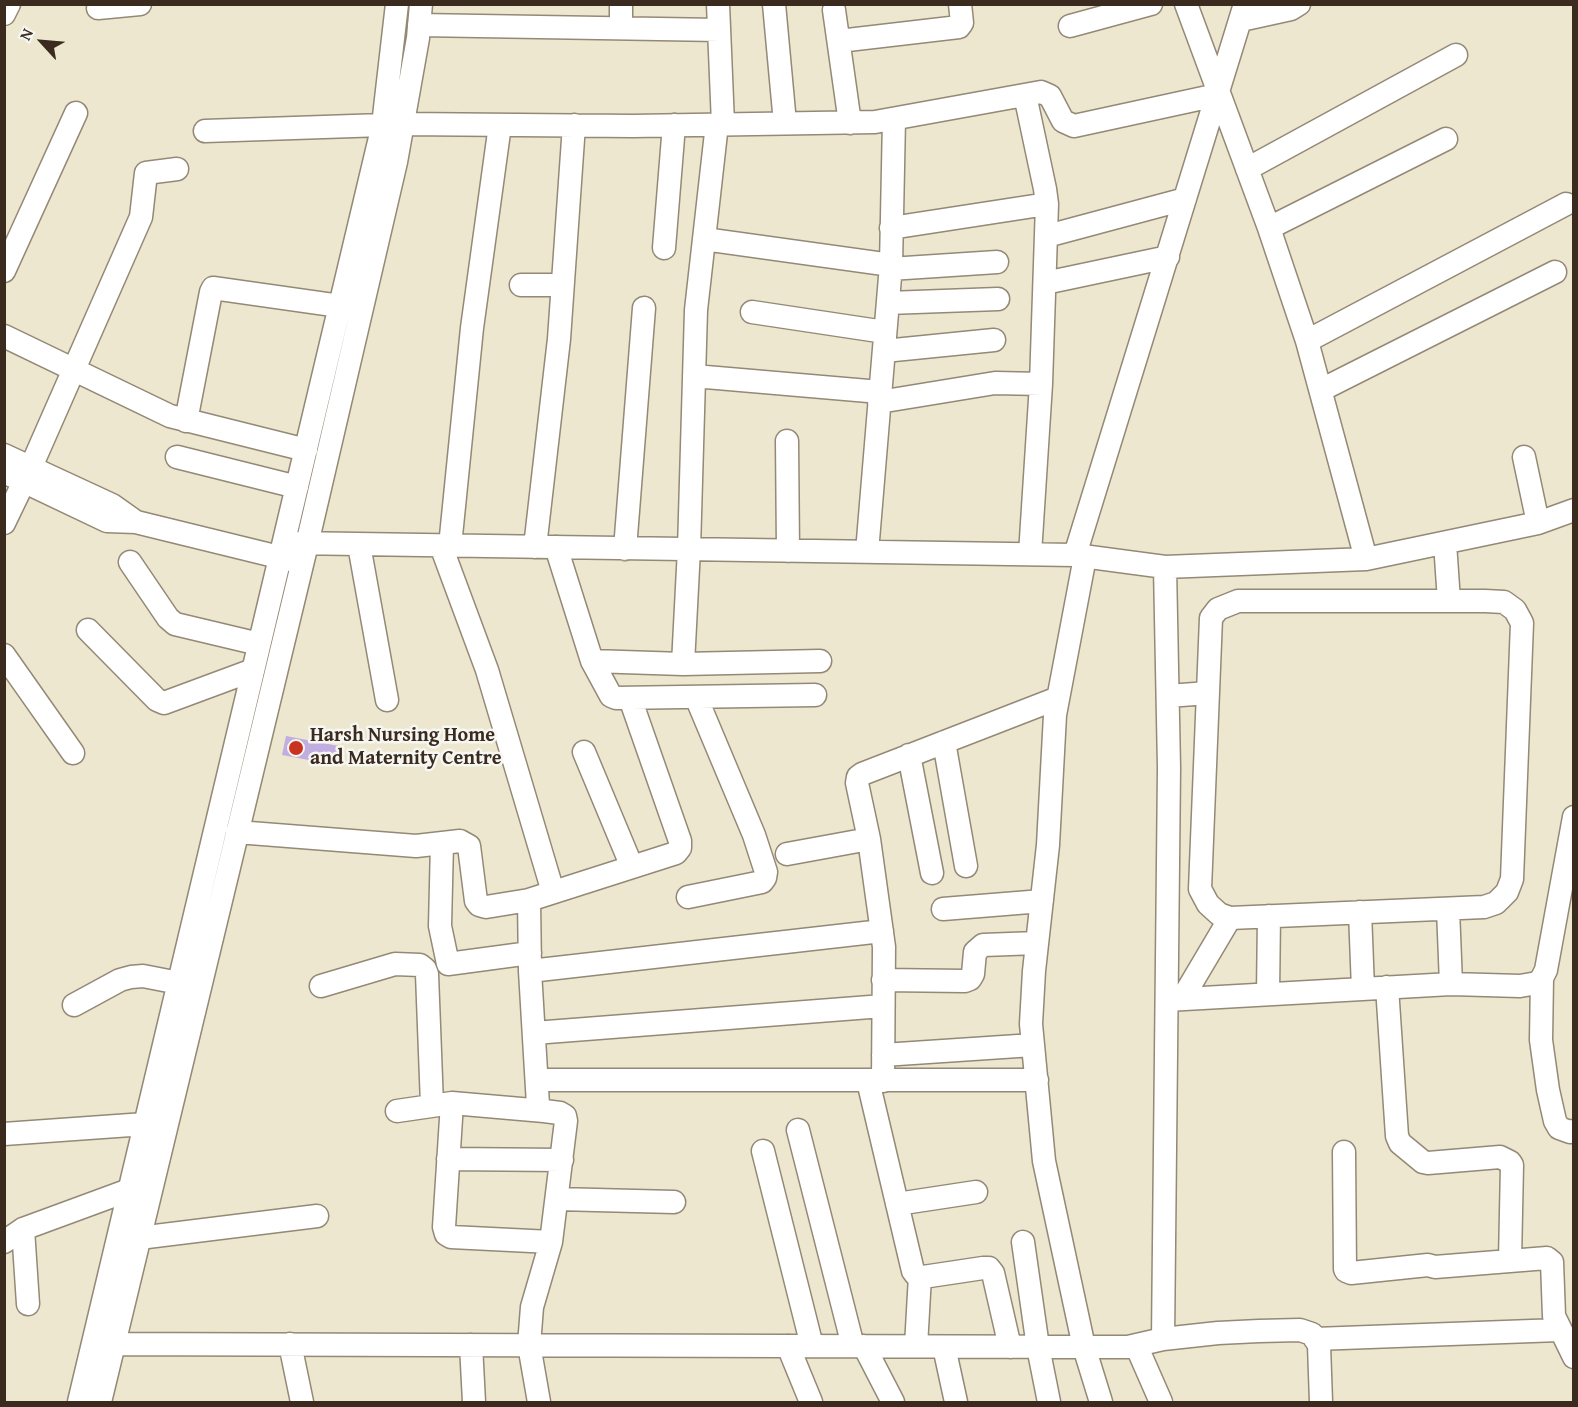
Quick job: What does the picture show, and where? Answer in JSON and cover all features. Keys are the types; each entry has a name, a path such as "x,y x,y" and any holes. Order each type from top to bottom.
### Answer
{"street":[{"path":"4,14 9,4"},
{"path":"98,8 140,4"},
{"path":"100,1402 103,1344 129,1190 144,1124 179,983 305,553 396,162 393,124 397,4"},
{"path":"621,4 621,28"},
{"path":"683,664 696,310 720,124 718,4"},
{"path":"774,4 785,123"},
{"path":"839,41 959,27 963,23 960,4"},
{"path":"1070,26 1151,4"},
{"path":"1185,4 1269,228 1307,340 1366,559"},
{"path":"1101,1402 1084,1347 1044,1161 1033,1045 1032,1004 1048,845 1058,698 1080,556 1185,199 1243,12 1291,9 1299,4"},
{"path":"834,10 850,123"},
{"path":"79,1402 103,1344 139,1238 237,832 234,799 253,670 340,306 393,124 420,15 621,28 719,30"},
{"path":"1247,169 1456,55"},
{"path":"205,131 393,124 850,123 894,119 1041,92 1050,96 1063,121 1074,126 1218,94"},
{"path":"1025,95 1046,189 1047,204 1041,384 1030,554"},
{"path":"4,271 76,113"},
{"path":"867,552 891,267 894,119"},
{"path":"500,124 445,546 487,670 553,892"},
{"path":"574,125 545,547 592,661 611,696 630,698 815,695"},
{"path":"664,248 674,125"},
{"path":"1269,228 1446,139"},
{"path":"4,523 20,473 74,369 141,216 146,173 177,169"},
{"path":"1047,236 1185,199"},
{"path":"891,228 1047,204"},
{"path":"1307,340 1566,204"},
{"path":"704,239 891,267 997,262"},
{"path":"1045,283 1168,257"},
{"path":"1321,390 1556,272"},
{"path":"521,285 562,285"},
{"path":"186,421 213,288 340,306"},
{"path":"888,303 998,299"},
{"path":"625,549 644,308"},
{"path":"752,312 885,341 994,340"},
{"path":"4,336 170,416 306,450"},
{"path":"694,376 880,397 995,383 1041,384"},
{"path":"787,441 788,551"},
{"path":"4,455 20,473 107,521 136,522 282,551 305,553 359,544 1030,554 1080,556 1165,567 1366,559 1538,523 1574,510"},
{"path":"177,457 297,487"},
{"path":"1524,457 1538,523"},
{"path":"1444,543 1449,601"},
{"path":"359,544 387,700"},
{"path":"129,562 168,618 175,624 259,644"},
{"path":"1275,562 1277,601"},
{"path":"1163,1339 1174,999 1168,890 1169,790 1165,567"},
{"path":"1238,601 1277,601 1504,603 1515,610 1522,623 1512,879 1507,892 1496,903 1484,907 1230,918 1219,914 1208,904 1200,889 1211,618 1218,609 1238,601"},
{"path":"88,630 156,700 164,703 253,670"},
{"path":"4,655 73,753"},
{"path":"592,661 683,664 820,661"},
{"path":"1168,696 1208,693"},
{"path":"688,897 762,882 766,872 754,835 696,697"},
{"path":"237,832 416,846 460,841 469,846 476,901 479,905 486,907 529,900 676,853 680,848 680,841 630,698"},
{"path":"1010,1347 993,1273 989,1269 920,1276 913,1271 897,1204 875,1081 883,1054 882,931 869,839 857,783 858,777 862,774 1058,698"},
{"path":"944,742 966,866"},
{"path":"584,752 632,867"},
{"path":"909,756 932,873"},
{"path":"1169,790 1204,789"},
{"path":"1174,999 1451,984 1520,986 1537,983 1546,970 1567,891 1574,817"},
{"path":"787,854 869,839"},
{"path":"442,843 440,926 448,964 530,962 882,931"},
{"path":"1168,890 1200,889"},
{"path":"529,900 538,1105 544,1111"},
{"path":"943,909 1042,901"},
{"path":"1448,909 1451,984"},
{"path":"1360,912 1363,988"},
{"path":"1268,994 1269,916"},
{"path":"1174,999 1230,918"},
{"path":"883,980 965,981 973,974 975,952 983,945 1037,943"},
{"path":"321,986 395,964 420,965 425,969 448,1159 444,1227 446,1234 451,1237 551,1242"},
{"path":"74,1005 120,980 131,977 143,976 179,983"},
{"path":"1542,978 1541,1040 1548,1090 1559,1128 1574,1131"},
{"path":"1387,987 1397,1136 1400,1143 1419,1159 1428,1163 1500,1157 1510,1162 1512,1165 1510,1260"},
{"path":"534,1033 883,1006"},
{"path":"883,1054 1033,1045"},
{"path":"537,1080 1037,1080"},
{"path":"397,1111 442,1104 544,1111 565,1116 562,1160 551,1242 534,1300 529,1345 539,1402"},
{"path":"4,1134 167,1123"},
{"path":"798,1130 858,1346 892,1402"},
{"path":"763,1151 812,1346"},
{"path":"1344,1152 1346,1271 1351,1273 1542,1257 1550,1260 1554,1316 1574,1357"},
{"path":"448,1159 562,1160"},
{"path":"4,1242 23,1229 129,1190"},
{"path":"897,1204 976,1192"},
{"path":"557,1199 674,1202"},
{"path":"139,1238 317,1216"},
{"path":"23,1229 28,1304"},
{"path":"1023,1242 1038,1347 1049,1402"},
{"path":"916,1346 920,1276"},
{"path":"103,1344 1128,1347 1163,1339 1218,1333 1300,1330 1312,1334 1319,1345 1321,1402"},
{"path":"1315,1339 1559,1330"},
{"path":"290,1344 302,1402"},
{"path":"471,1345 474,1402"},
{"path":"1136,1345 1161,1402"},
{"path":"788,1346 808,1402"},
{"path":"944,1347 956,1402"}],"building":[{"path":"286,736 339,746 335,765 282,755"}],"place":[{"name":"Harsh Nursing Home and Maternity Centre","path":"296,748"}]}
